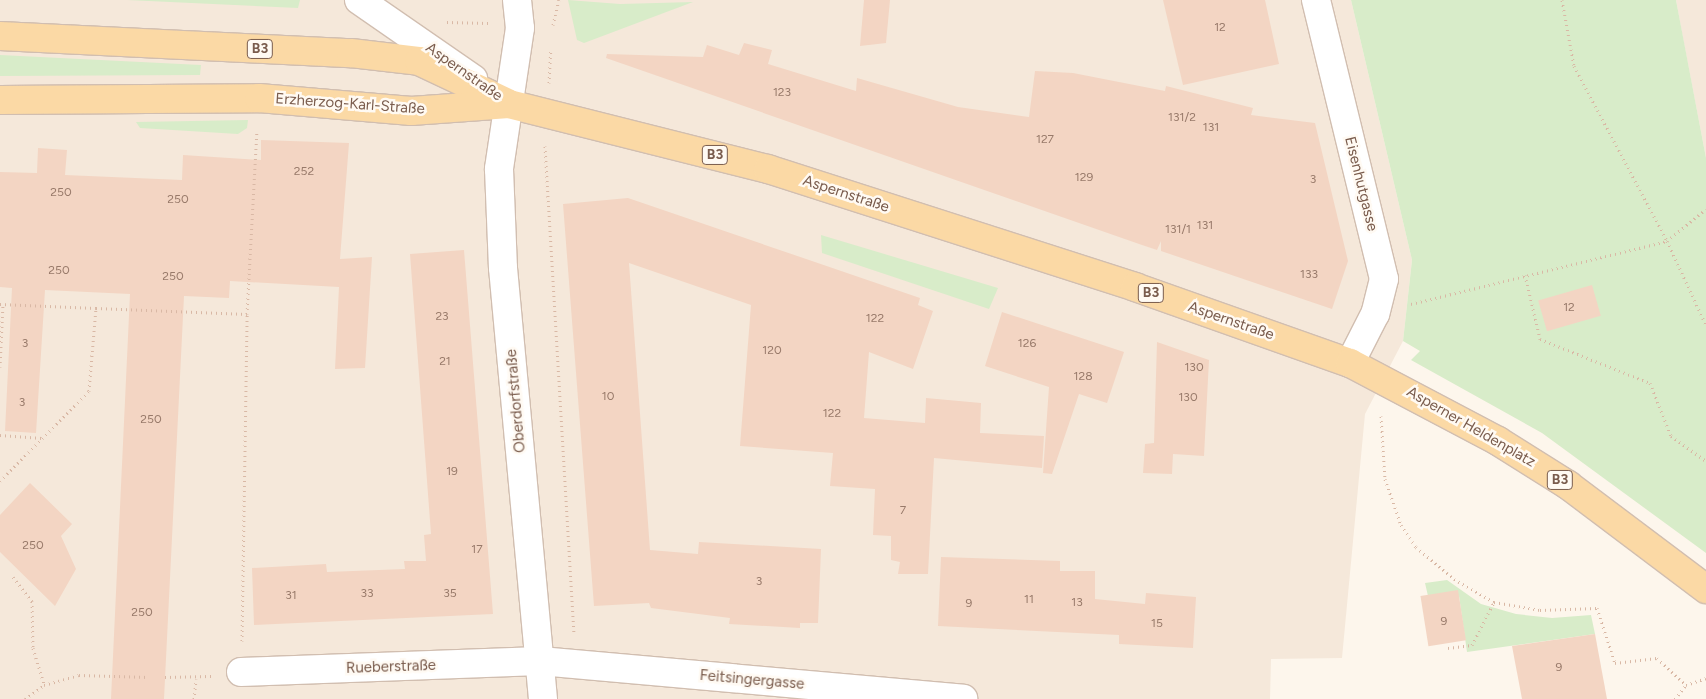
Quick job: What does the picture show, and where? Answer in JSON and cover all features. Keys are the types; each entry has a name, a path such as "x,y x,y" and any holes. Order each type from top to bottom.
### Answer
{"main road":[{"name":"B3","path":"0,36 351,53 419,61 509,104"},
{"name":"Erzherzog-Karl-Straße","path":"0,100 259,98 411,111 509,104"},
{"name":"Aspernstraße","path":"509,104 768,169 1135,287 1350,363"},
{"name":"Asperner Heldenplatz","path":"1350,363 1490,436 1568,485 1706,589"}],"street":[{"name":"Aspernstraße","path":"359,0 509,104"},
{"name":"Oberdorfstraße","path":"517,0 520,28 499,169 504,268 543,699"},
{"name":"Eisenhutgasse","path":"1316,0 1384,279 1375,314 1350,363"},
{"name":"Rueberstraße","path":"241,672 540,661"},
{"name":"Feitsingergasse","path":"540,661 964,699"}],"path":[{"path":"552,29 559,0"},
{"path":"1562,0 1574,66 1667,241 1706,325"},
{"path":"165,677 196,678 241,672 247,314 257,130"},
{"path":"544,166 574,641"},
{"path":"1411,304 1667,241 1706,209"},
{"path":"1525,275 1540,340 1650,383 1672,436 1706,462"},
{"path":"0,367 2,304 247,314"},
{"path":"0,481 89,391 96,308"},
{"path":"1381,416 1384,479 1401,525 1416,547 1454,579 1494,602 1540,610 1597,608 1615,663 1657,658 1686,685"},
{"path":"0,435 42,438"},
{"path":"13,577 33,606 33,648 44,685"},
{"path":"1448,648 1472,645 1494,602"},
{"path":"25,699 44,685 79,675 149,677"},
{"path":"194,699 196,678"},
{"path":"1675,699 1686,685 1706,678"}],"shaded area":[{"path":"0,0 1351,0 1412,260 1403,341 1365,414 1342,658 1271,659 1270,699 0,699"},
{"path":"1676,0 1706,0 1706,158 1683,38"}],"green space":[{"path":"127,0 300,0 298,8"},
{"path":"568,0 620,4 693,2 584,43 577,40"},
{"path":"1351,0 1676,0 1706,158 1706,553 1542,433 1411,360 1420,351 1403,341 1412,260"},
{"path":"0,55 201,65 200,75 0,76"},
{"path":"248,120 247,128 238,134 140,128 136,122"},
{"path":"821,235 998,288 989,309 822,253"},
{"path":"1447,580 1481,604 1516,614 1552,618 1591,615 1595,634 1467,652 1459,596 1428,596 1425,583"}],"building":[{"path":"864,0 890,0 886,43 860,46"},
{"path":"1163,0 1265,0 1279,64 1183,85"},
{"path":"744,43 772,50 768,64 856,91 857,78 958,107 1029,117 1035,71 1073,73 1165,91 1166,86 1253,108 1251,115 1315,123 1348,261 1332,309 1161,251 1161,241 1157,250 606,58 607,54 703,57 707,45 739,55"},
{"path":"261,140 349,143 340,259 372,257 365,368 335,369 339,287 230,281 229,298 184,296 164,699 111,699 130,294 45,290 36,433 5,431 12,288 0,287 0,172 37,173 38,148 67,150 65,175 182,180 183,155 261,160"},
{"path":"628,198 920,298 918,305 933,311 913,369 869,352 864,418 925,423 926,398 981,403 980,433 1044,436 1042,468 934,458 928,574 898,574 900,562 891,560 891,536 873,535 875,489 830,486 833,453 740,446 751,305 629,263 650,550 698,554 699,542 821,549 818,623 800,623 800,628 729,624 730,618 651,608 649,603 594,606 563,204"},
{"path":"464,250 493,614 254,625 252,568 326,564 327,572 405,569 404,561 426,561 424,535 431,534 410,254"},
{"path":"1592,285 1601,316 1547,331 1538,300"},
{"path":"1002,312 1124,352 1107,403 1079,394 1052,474 1043,473 1049,387 985,366"},
{"path":"1157,342 1209,360 1204,456 1173,454 1172,474 1143,473 1145,444 1154,443"},
{"path":"30,483 72,524 61,536 76,569 55,606 0,552 0,515"},
{"path":"941,557 1060,561 1060,571 1095,571 1095,599 1145,604 1146,593 1196,597 1193,648 1119,644 1119,635 938,626"},
{"path":"1458,590 1466,640 1428,646 1420,596"},
{"path":"1595,634 1607,699 1522,699 1512,646"}]}
